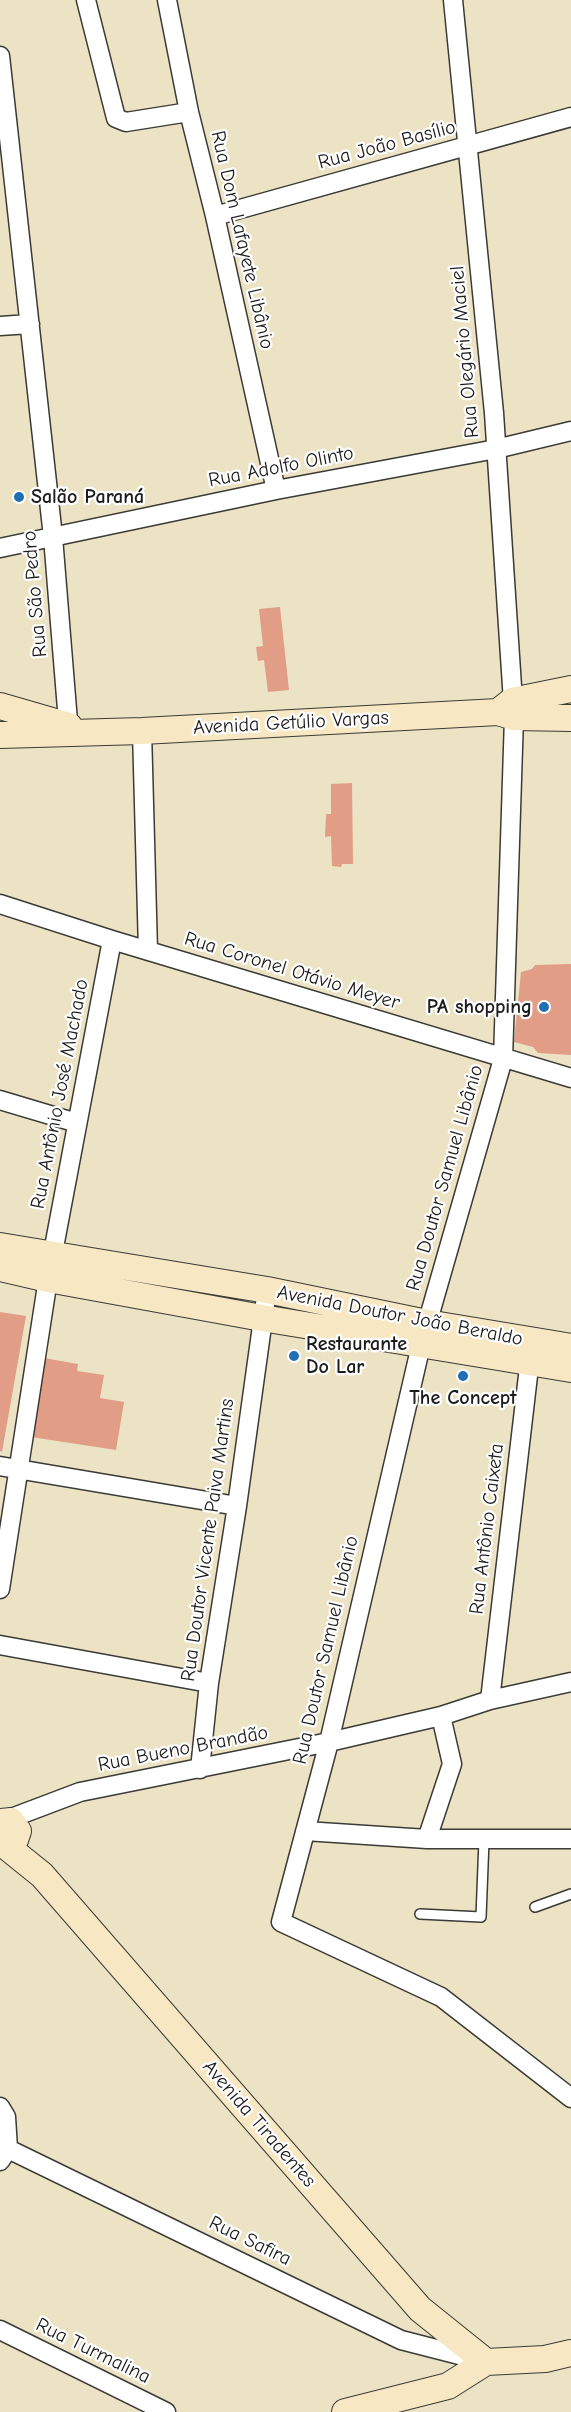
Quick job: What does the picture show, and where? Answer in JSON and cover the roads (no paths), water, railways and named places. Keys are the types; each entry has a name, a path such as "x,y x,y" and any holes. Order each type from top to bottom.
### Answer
{"street":[{"path":"86,0 116,118 126,122 189,112"},
{"name":"Rua Dom Lafayete Libânio","path":"167,0 189,112 215,216 276,490"},
{"name":"Rua Olegário Maciel","path":"453,0 469,146 496,449 508,710"},
{"name":"Rua São Pedro","path":"0,56 3,105 30,324 74,730"},
{"name":"Rua João Basílio","path":"215,216 571,117"},
{"path":"0,326 30,324"},
{"name":"Rua Adolfo Olinto","path":"0,548 276,490 496,449 571,431"},
{"name":"Avenida Getúlio Vargas","path":"508,710 571,689"},
{"path":"0,706 74,730"},
{"name":"Avenida Getúlio Vargas","path":"0,735 74,730 142,731 508,710 571,718"},
{"name":"Rua Doutor Samuel Libânio","path":"508,710 503,1059 424,1334 328,1742 281,1922 441,1997 571,2098"},
{"path":"142,731 148,951"},
{"name":"Rua Coronel Otávio Meyer","path":"0,904 148,951 571,1078"},
{"name":"Rua Antônio José Machado","path":"0,1589 50,1267 112,940"},
{"path":"0,1100 77,1123"},
{"name":"Avenida Doutor João Beraldo","path":"0,1246 50,1267 262,1318 424,1334 531,1352 571,1368"},
{"name":"Avenida Doutor João Beraldo","path":"0,1268 50,1267 267,1290 424,1334"},
{"name":"Avenida Doutor João Beraldo","path":"262,1318 267,1290"},
{"name":"Rua Doutor Vicente Paiva Martins","path":"200,1769 208,1683 237,1506 262,1318"},
{"name":"Avenida Doutor João Beraldo","path":"531,1352 571,1347"},
{"name":"Rua Antônio Caixeta","path":"490,1700 531,1352"},
{"path":"0,1466 237,1506"},
{"path":"0,1646 208,1683"},
{"name":"Rua Bueno Brandão","path":"5,1829 48,1803 80,1792 328,1742 441,1716 490,1700 571,1682"},
{"path":"427,1839 452,1764 441,1716"},
{"name":"Avenida Tiradentes","path":"5,1829 42,1875 420,2309 486,2362"},
{"path":"304,1831 427,1839 571,1839"},
{"path":"0,2107 6,2117 3,2152"},
{"name":"Rua Safira","path":"3,2152 401,2340 486,2362"},
{"name":"Rua Turmalina","path":"0,2330 166,2412"},
{"path":"345,2412 448,2386 486,2362 545,2359 571,2354"}],"lane":[{"path":"420,1914 481,1917 484,1840"},
{"path":"535,1907 571,1894"}],"place":[{"name":"Salão Paraná","path":"19,497"},
{"name":"PA shopping","path":"544,1007"},
{"name":"Restaurante Do Lar","path":"294,1356"},
{"name":"The Concept","path":"463,1376"}]}
